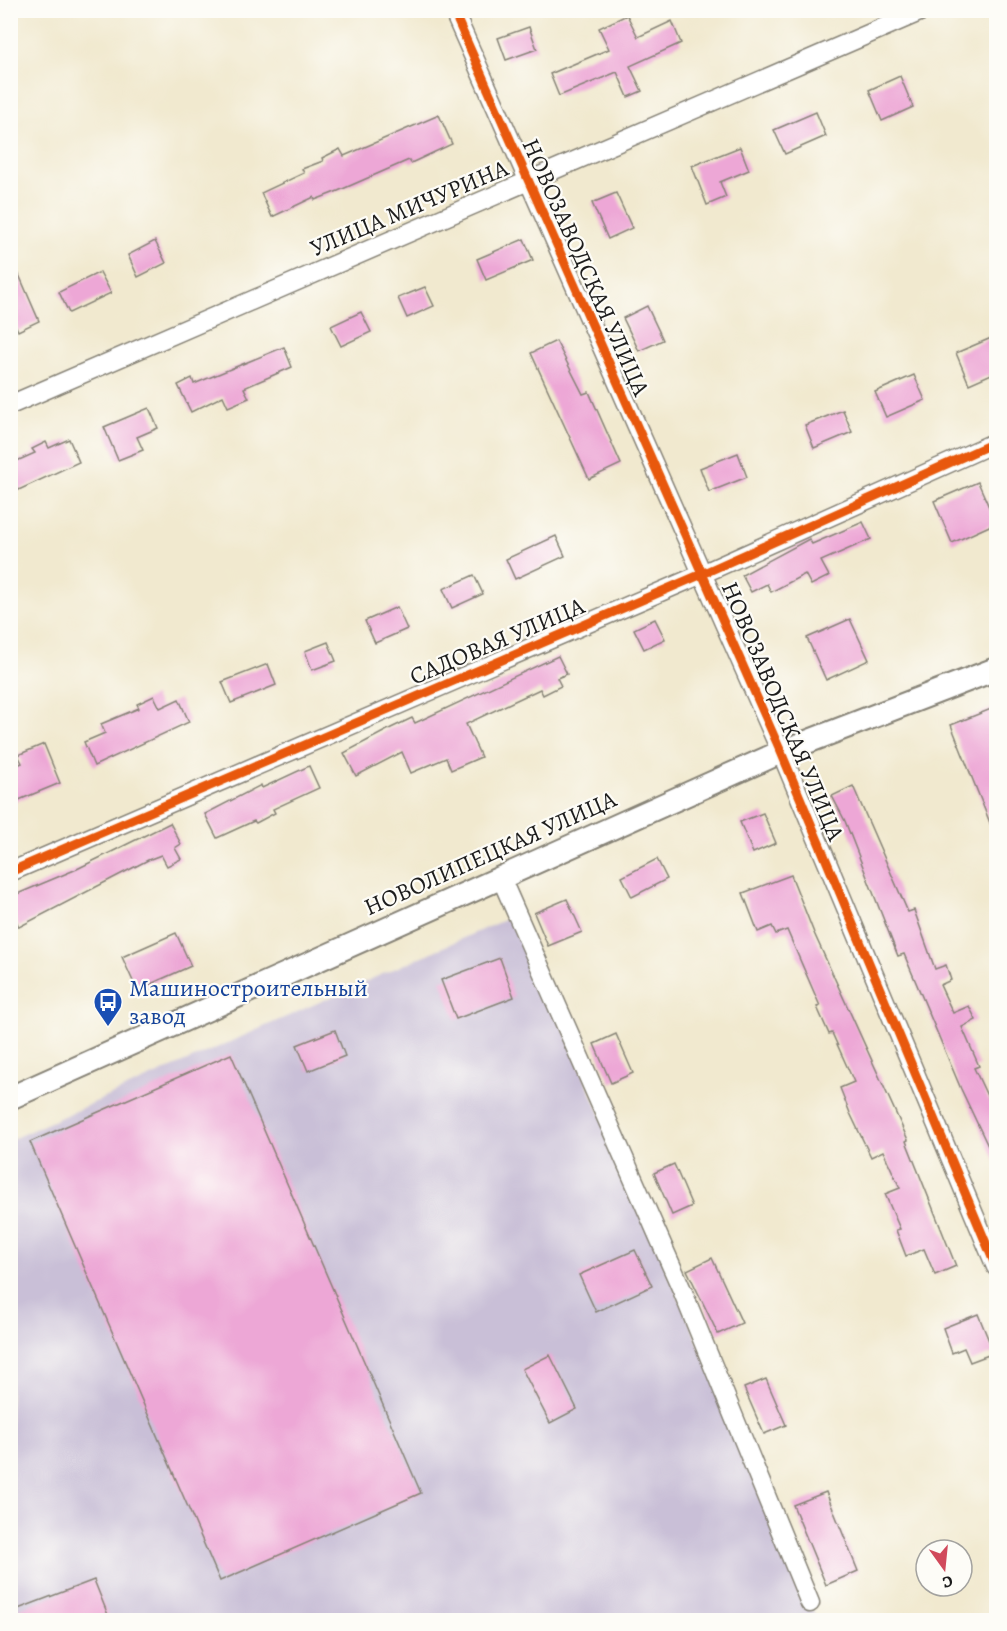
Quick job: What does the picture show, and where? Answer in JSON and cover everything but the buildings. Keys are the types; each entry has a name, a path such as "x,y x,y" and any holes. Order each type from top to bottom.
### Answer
{"street":[{"name":"НОВОЗАВОДСКАЯ УЛИЦА","path":"453,10 527,184 781,752 996,1267"},
{"name":"УЛИЦА МИЧУРИНА","path":"10,405 527,184 924,10"},
{"name":"САДОВАЯ УЛИЦА","path":"10,873 702,574 996,442"},
{"name":"НОВОЛИПЕЦКАЯ УЛИЦА","path":"10,1098 781,752 996,669"},
{"path":"501,878 682,1290 810,1603"}],"shaded area":[{"path":"515,915 817,1620 11,1620 10,1140"}],"cycle path":[{"path":"453,10 781,752 996,1267"},
{"path":"10,872 702,574 996,442"}],"place":[{"name":"Машиностроительный завод","path":"108,1028"}]}
